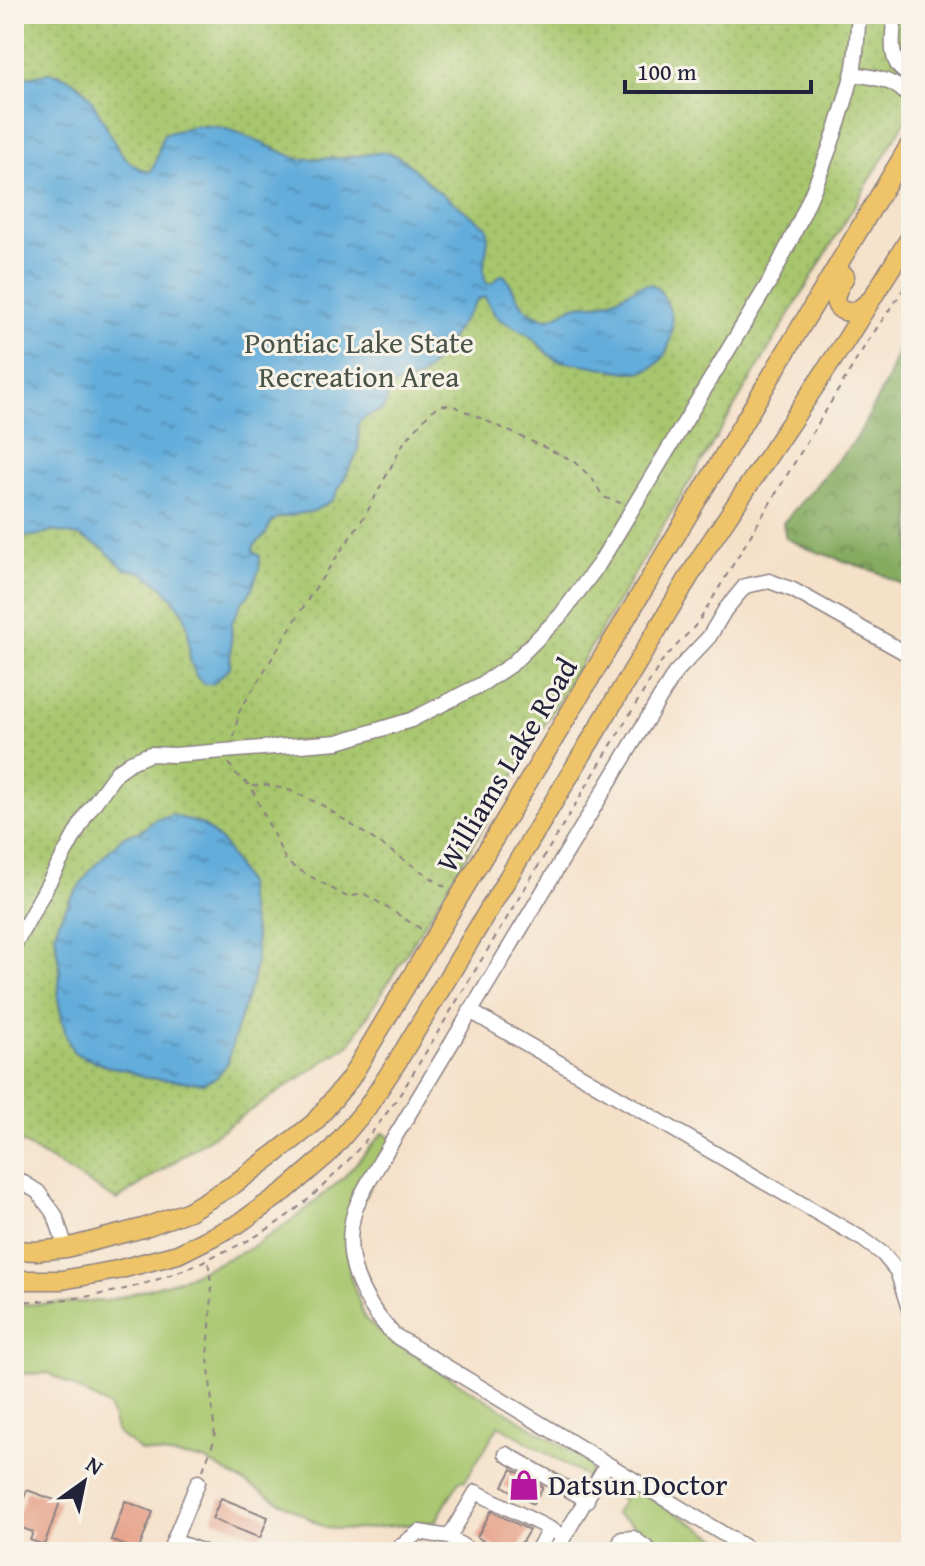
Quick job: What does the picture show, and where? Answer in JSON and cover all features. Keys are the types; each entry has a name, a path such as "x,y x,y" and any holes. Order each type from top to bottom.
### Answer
{"main road":[{"name":"Williams Lake Road","path":"14,1250 66,1248 155,1224 189,1211 222,1192 314,1123 350,1079 911,143"},
{"path":"872,299 847,313 835,303 843,279 911,166"},
{"name":"Williams Lake Road","path":"14,1280 62,1280 178,1254 238,1224 285,1191 328,1154 366,1109 397,1062 704,552 911,236"},
{"path":"14,1269 56,1270 65,1267 72,1258 66,1248"}],"street":[{"path":"14,946 87,813 117,772 131,762 150,754 338,742 411,720 482,684 512,664 560,616 591,576 787,249 814,189 853,74 859,14"},
{"path":"895,14 894,59 905,73 911,75"},
{"path":"853,74 894,83 911,100"},
{"path":"753,1552 394,1335 372,1307 353,1267 351,1241 356,1209 381,1160 675,673 709,637 725,610 745,586 769,581 793,590 911,656"},
{"path":"470,1011 864,1240 883,1254 897,1271 911,1315"},
{"path":"14,1177 38,1192 55,1215 66,1248"},
{"path":"506,1454 587,1500"},
{"path":"555,1552 607,1464"},
{"path":"198,1482 171,1546 204,1552"},
{"path":"449,1537 476,1492 564,1537"},
{"path":"536,1552 550,1529"},
{"path":"392,1552 419,1532 449,1537 472,1552"},
{"path":"616,1552 622,1539 633,1538 652,1552"}],"path":[{"path":"908,14 911,33"},
{"path":"422,930 365,894 347,897 287,863 251,787 234,772 229,750 239,712 312,593 366,514 403,444 430,412 441,405 454,406 572,460 592,478 603,497 633,508"},
{"path":"251,787 267,785 289,790 322,805 447,888"},
{"path":"198,1482 215,1438 208,1356 212,1293 208,1258"}],"green space":[{"name":"Pontiac Lake State Recreation Area","path":"14,14 911,14 911,111 447,888 350,1044 117,1200 14,1138"},
{"path":"911,318 911,589 877,572 786,538 783,523 857,438 886,382"},
{"path":"383,1133 395,1139 348,1229 350,1276 365,1319 391,1341 590,1463 591,1480 499,1425 465,1481 460,1480 435,1522 350,1530 326,1528 205,1460 141,1451 117,1433 109,1407 49,1373 14,1374 14,1305 106,1301 182,1279 249,1249 298,1216 343,1178"},
{"path":"611,1477 741,1552 678,1552 615,1514 623,1500 600,1486"}],"water":[{"path":"45,73 66,77 81,87 93,102 121,153 133,165 150,172 164,134 194,126 234,131 298,159 390,153 403,159 434,188 487,227 486,283 491,284 504,275 526,309 548,318 576,306 603,303 649,284 663,296 670,311 672,330 668,348 655,366 639,372 556,360 531,337 498,318 485,297 477,300 428,370 420,378 391,388 383,410 359,422 357,454 333,500 314,511 277,518 254,546 253,551 260,556 259,569 248,596 232,622 230,667 213,684 204,684 196,676 190,660 188,628 183,611 163,587 142,572 125,569 103,548 79,536 52,531 14,538 14,77 20,79"},
{"path":"172,815 203,825 223,843 246,883 256,939 253,980 228,1062 216,1078 202,1083 147,1078 79,1055 73,1051 67,1038 58,999 60,970 55,933 72,897 92,868 124,836 141,831 156,819"}],"building":[{"name":"Datsun Doctor","path":"512,1469 543,1487 533,1504 503,1486"},
{"path":"27,1490 60,1502 44,1545 30,1540 33,1532 14,1525"},
{"path":"221,1498 268,1517 260,1538 212,1519"},
{"path":"125,1501 153,1512 138,1551 111,1540"},
{"path":"491,1511 529,1530 516,1552 503,1552 477,1537"}],"place":[{"name":"Datsun Doctor","path":"524,1485"}]}
